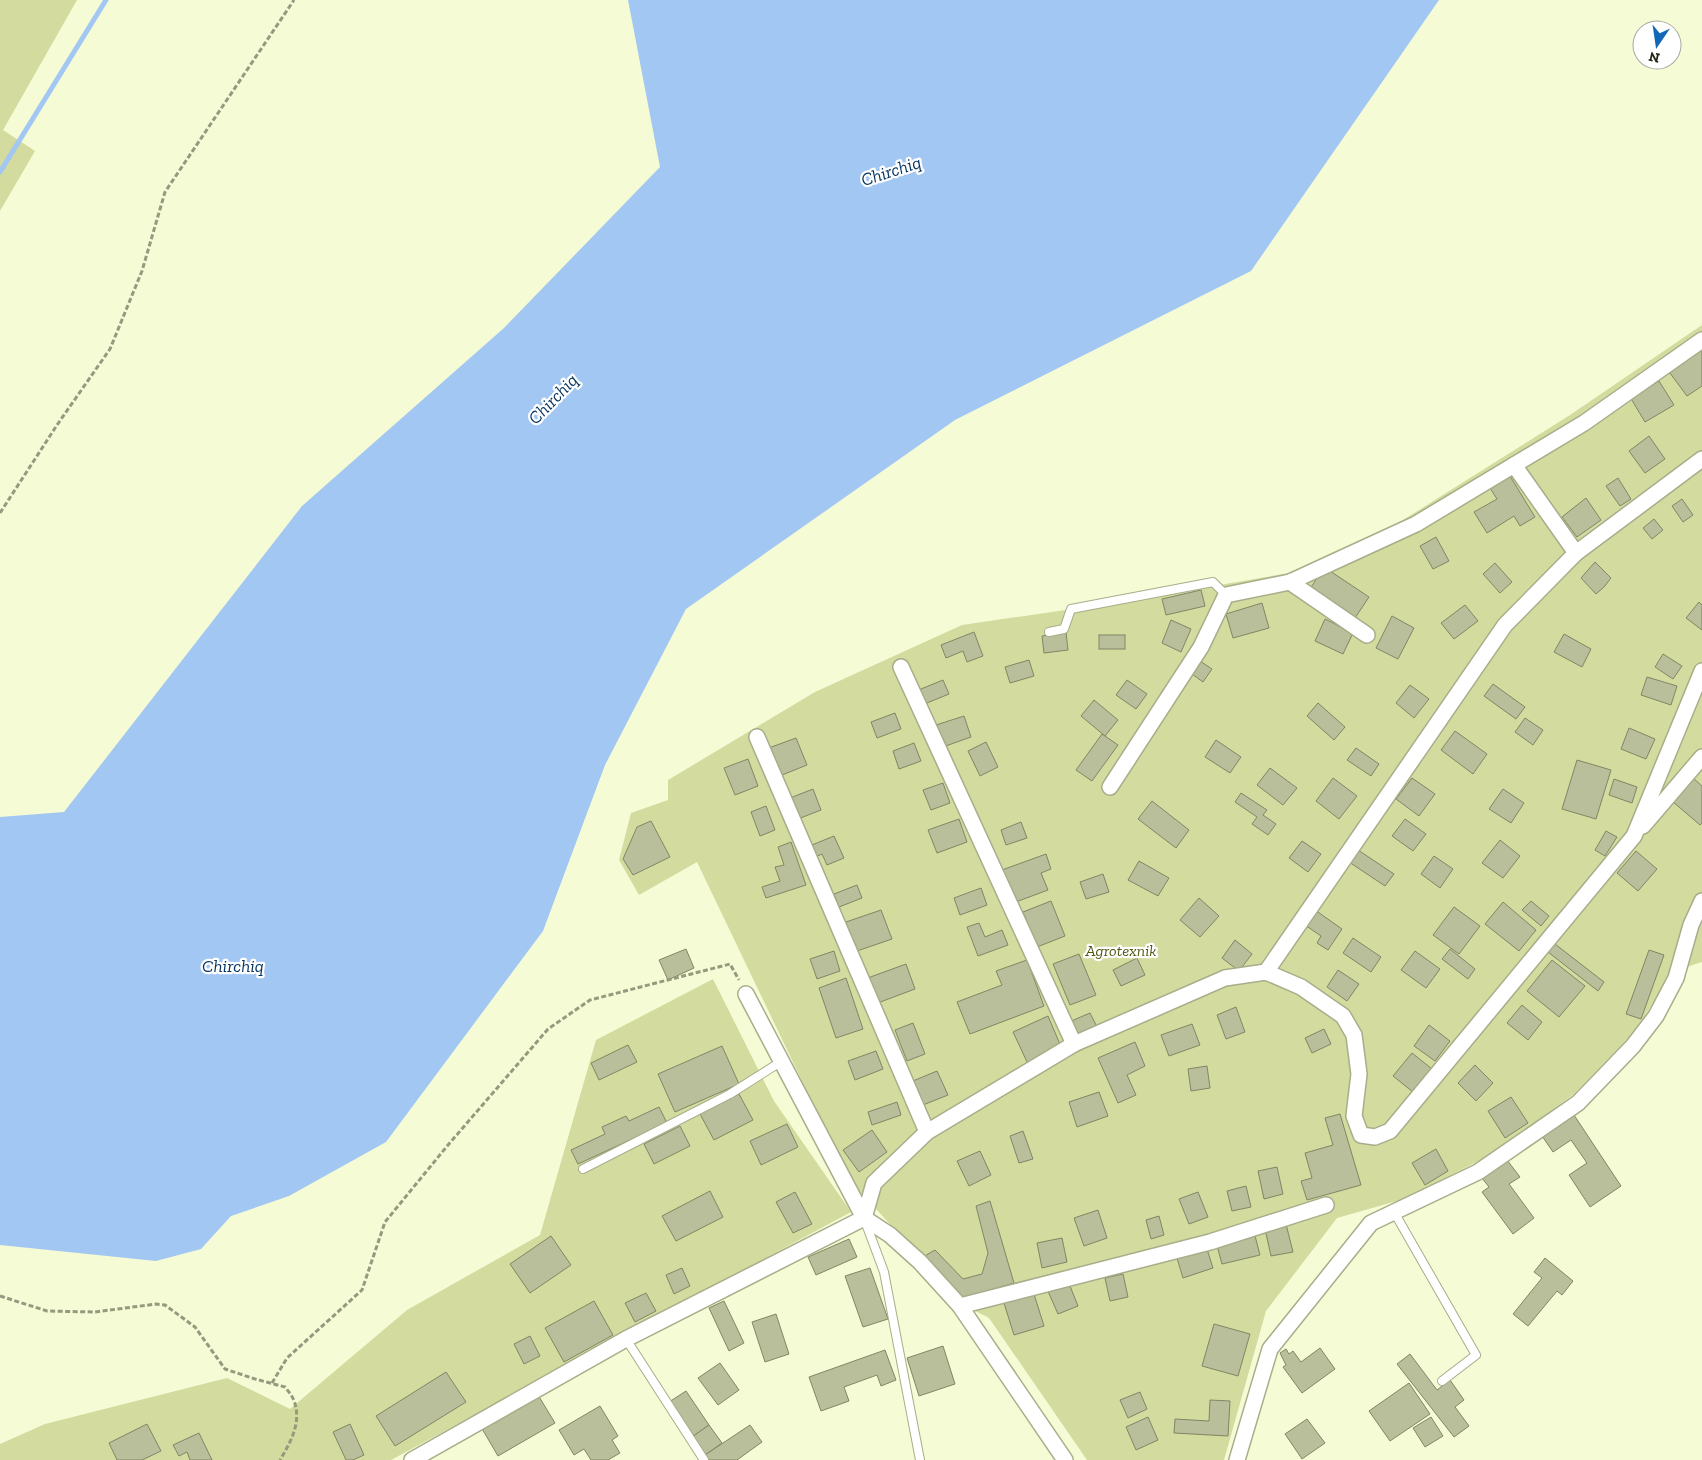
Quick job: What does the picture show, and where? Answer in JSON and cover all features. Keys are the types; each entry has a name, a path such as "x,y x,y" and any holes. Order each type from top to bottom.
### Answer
{"street":[{"path":"1110,787 1201,647 1226,595 1290,582 1416,524 1584,423 1702,340"},
{"path":"1266,972 1505,625 1576,553 1702,459"},
{"path":"1514,465 1576,553"},
{"path":"1290,582 1367,635"},
{"path":"901,667 1074,1044"},
{"path":"1634,836 1702,671"},
{"path":"757,737 927,1132"},
{"path":"412,1460 626,1339 864,1218 874,1183 927,1132 1074,1044 1225,978 1266,972 1301,987 1343,1016 1354,1035 1359,1074 1354,1116 1361,1135 1374,1137 1390,1131 1634,836 1702,757"},
{"path":"1237,1460 1270,1349 1371,1223 1478,1172 1578,1103 1633,1046 1656,1016 1676,978 1691,925 1702,901"},
{"path":"746,994 864,1218 890,1235 920,1262 960,1306 1065,1460"},
{"path":"960,1306 1210,1242 1326,1205"}],"lane":[{"path":"1049,632 1064,629 1071,609 1213,582 1226,595"},
{"path":"583,1169 730,1094 782,1062"},
{"path":"1394,1212 1476,1355 1442,1381"},
{"path":"864,1218 884,1272 920,1460"},
{"path":"626,1339 704,1460"}],"path":[{"path":"0,513 110,349 142,271 165,192 294,0"},
{"path":"272,1384 286,1358 362,1290 385,1222 448,1145 548,1030 590,1000 730,964 746,994"},
{"path":"0,1296 47,1310 96,1312 156,1304 165,1305 195,1327 225,1369 272,1384 285,1386 295,1402 298,1419 290,1441 280,1460"}],"green space":[{"path":"0,0 77,0 3,130 35,151 0,211"},
{"name":"Agrotexnik","path":"1702,325 1702,962 1671,972 1638,1028 1574,1094 1492,1154 1404,1199 1337,1218 1266,1311 1224,1460 1087,1460 989,1318 956,1301 920,1257 855,1186 826,1131 697,862 639,895 619,860 631,813 668,800 668,780 815,692 962,625 1127,601 1330,566 1570,415"},
{"path":"713,979 774,1101 851,1212 391,1460 0,1460 0,1444 45,1424 227,1378 290,1409 407,1310 540,1235 596,1040"}],"water":[{"name":"Chirchiq","path":"628,0 1439,0 1251,271 955,420 686,609 605,765 543,931 386,1142 289,1196 231,1216 201,1249 156,1261 0,1245 0,817 64,812 302,506 504,328 660,167"}],"building":[{"path":"1702,342 1702,386 1687,396 1667,369"},
{"path":"1659,381 1674,405 1645,422 1630,397"},
{"path":"1649,436 1665,459 1645,473 1629,451"},
{"path":"1510,476 1535,517 1520,526 1514,516 1487,533 1474,512 1497,499 1490,488"},
{"path":"1618,478 1631,499 1620,506 1606,486"},
{"path":"1586,498 1601,520 1577,537 1562,517"},
{"path":"1682,499 1693,515 1683,522 1672,506"},
{"path":"1654,519 1663,530 1652,539 1643,528"},
{"path":"1436,537 1449,561 1433,569 1420,546"},
{"path":"1595,562 1611,578 1596,594 1581,578"},
{"path":"1495,563 1512,582 1500,593 1483,574"},
{"path":"1324,567 1369,597 1353,621 1308,592"},
{"path":"1201,590 1205,606 1166,615 1162,599"},
{"path":"1699,602 1702,605 1702,630 1686,618"},
{"path":"1262,603 1269,628 1233,638 1226,614"},
{"path":"1465,605 1478,621 1454,639 1441,623"},
{"path":"1392,616 1414,628 1398,659 1376,648"},
{"path":"1325,619 1353,633 1343,654 1315,641"},
{"path":"1171,620 1191,629 1181,652 1162,643"},
{"path":"974,632 983,656 967,662 963,651 946,658 941,645"},
{"path":"1066,632 1068,650 1044,653 1042,636"},
{"path":"1564,634 1591,649 1582,667 1554,652"},
{"path":"1099,635 1125,635 1125,649 1099,649"},
{"path":"1663,654 1682,666 1673,679 1655,667"},
{"path":"1197,659 1212,669 1203,682 1188,671"},
{"path":"1029,660 1034,676 1010,683 1005,667"},
{"path":"1647,677 1677,686 1671,705 1641,695"},
{"path":"943,680 949,694 922,705 916,691"},
{"path":"1127,680 1147,694 1136,709 1116,695"},
{"path":"1493,684 1525,707 1516,719 1484,696"},
{"path":"1410,685 1429,699 1414,718 1396,703"},
{"path":"1094,700 1118,720 1105,736 1081,716"},
{"path":"1318,703 1345,727 1334,740 1307,716"},
{"path":"895,713 901,729 877,738 871,722"},
{"path":"964,716 971,737 940,748 933,726"},
{"path":"1525,718 1543,730 1533,745 1515,732"},
{"path":"1629,728 1655,739 1646,759 1621,749"},
{"path":"1455,731 1487,754 1473,774 1441,750"},
{"path":"1102,734 1118,745 1092,781 1076,770"},
{"path":"796,738 807,765 777,777 766,749"},
{"path":"1216,740 1241,757 1230,773 1205,757"},
{"path":"986,742 998,767 980,776 968,751"},
{"path":"914,743 921,761 899,769 893,751"},
{"path":"1356,748 1379,764 1371,776 1347,760"},
{"path":"748,759 758,786 735,795 724,768"},
{"path":"1577,760 1611,770 1596,819 1562,809"},
{"path":"1270,768 1297,788 1283,805 1257,785"},
{"path":"1333,778 1357,796 1339,819 1316,801"},
{"path":"1412,778 1435,794 1419,816 1396,799"},
{"path":"1693,778 1702,786 1702,823 1700,825 1672,801"},
{"path":"1614,779 1637,787 1632,803 1609,795"},
{"path":"943,783 950,803 931,810 923,790"},
{"path":"813,789 821,810 798,819 790,798"},
{"path":"1503,789 1524,803 1511,823 1489,809"},
{"path":"1241,793 1267,810 1263,815 1276,824 1268,835 1252,824 1257,817 1235,802"},
{"path":"1152,801 1189,830 1176,848 1138,819"},
{"path":"766,806 775,830 760,836 751,812"},
{"path":"959,819 967,842 937,853 928,830"},
{"path":"1405,819 1426,834 1413,851 1392,836"},
{"path":"651,821 670,857 633,875 623,859 637,827"},
{"path":"1021,822 1027,838 1006,845 1001,830"},
{"path":"1606,831 1617,837 1605,856 1595,850"},
{"path":"834,836 844,858 827,865 822,854 813,858 807,847"},
{"path":"1500,840 1520,856 1503,878 1482,863"},
{"path":"1302,841 1321,854 1308,872 1289,858"},
{"path":"791,842 806,885 766,898 762,887 780,881 775,867 784,865 778,847"},
{"path":"1355,848 1394,874 1385,886 1346,860"},
{"path":"1636,851 1657,869 1638,891 1617,873"},
{"path":"1046,854 1051,869 1041,873 1048,890 1013,903 1002,870"},
{"path":"1434,856 1453,869 1440,888 1421,874"},
{"path":"1139,861 1169,878 1158,896 1128,880"},
{"path":"1103,874 1109,892 1086,899 1080,882"},
{"path":"857,885 862,898 839,907 834,894"},
{"path":"981,888 987,905 960,915 954,898"},
{"path":"1199,898 1219,916 1200,937 1180,920"},
{"path":"1051,901 1065,936 1037,947 1023,912"},
{"path":"1531,901 1549,916 1541,926 1522,910"},
{"path":"1503,902 1536,930 1519,951 1485,924"},
{"path":"1454,907 1480,926 1459,954 1433,935"},
{"path":"881,910 892,939 854,952 843,923"},
{"path":"1315,910 1342,929 1328,950 1317,943 1321,936 1305,925"},
{"path":"979,923 985,937 1002,930 1008,945 978,956 967,927"},
{"path":"1353,938 1381,957 1371,972 1343,953"},
{"path":"1235,940 1252,954 1239,971 1222,958"},
{"path":"1555,944 1604,982 1598,991 1548,952"},
{"path":"686,949 694,968 668,980 659,960"},
{"path":"1450,949 1475,969 1468,979 1442,959"},
{"path":"1649,950 1664,955 1641,1019 1626,1014"},
{"path":"834,951 840,971 817,979 810,959"},
{"path":"1415,951 1440,969 1426,988 1401,970"},
{"path":"1079,954 1096,995 1070,1005 1053,964"},
{"path":"1137,958 1145,975 1121,986 1113,970"},
{"path":"1027,960 1044,1006 970,1034 957,1002 1002,985 996,971"},
{"path":"1552,960 1585,986 1559,1017 1527,991"},
{"path":"906,964 915,989 875,1004 865,979"},
{"path":"1338,970 1359,984 1347,1001 1327,987"},
{"path":"846,978 863,1029 836,1038 819,988"},
{"path":"1522,1005 1542,1022 1528,1040 1507,1023"},
{"path":"1236,1007 1245,1032 1226,1039 1217,1015"},
{"path":"1090,1013 1098,1029 1076,1039 1069,1022"},
{"path":"1048,1016 1062,1049 1028,1064 1013,1032"},
{"path":"913,1023 925,1054 907,1061 895,1030"},
{"path":"1192,1024 1200,1045 1169,1056 1161,1035"},
{"path":"1429,1025 1450,1041 1435,1061 1414,1046"},
{"path":"1324,1029 1331,1044 1312,1053 1305,1038"},
{"path":"1135,1042 1145,1066 1127,1075 1136,1095 1118,1103 1098,1058"},
{"path":"628,1045 637,1062 599,1080 591,1063"},
{"path":"722,1046 739,1084 675,1112 658,1074"},
{"path":"876,1051 883,1069 855,1080 848,1061"},
{"path":"1412,1053 1432,1069 1413,1092 1393,1076"},
{"path":"1475,1065 1493,1083 1476,1101 1458,1083"},
{"path":"1207,1066 1210,1088 1191,1091 1188,1069"},
{"path":"937,1071 948,1095 923,1105 913,1081"},
{"path":"1099,1092 1108,1116 1077,1127 1069,1102"},
{"path":"739,1094 753,1120 714,1140 700,1114"},
{"path":"1511,1097 1528,1123 1505,1138 1488,1111"},
{"path":"897,1102 901,1115 872,1125 868,1112"},
{"path":"659,1107 667,1123 578,1164 571,1150 605,1134 602,1127 626,1116 629,1121"},
{"path":"1340,1114 1361,1185 1307,1200 1301,1181 1312,1178 1305,1153 1333,1145 1325,1118"},
{"path":"1574,1115 1621,1186 1590,1207 1569,1175 1587,1163 1571,1140 1553,1152 1542,1136"},
{"path":"787,1124 798,1147 761,1165 750,1141"},
{"path":"680,1126 690,1146 654,1164 644,1144"},
{"path":"872,1130 887,1152 859,1172 843,1150"},
{"path":"1023,1131 1033,1159 1019,1163 1010,1136"},
{"path":"1436,1149 1448,1171 1425,1185 1412,1163"},
{"path":"980,1151 991,1175 969,1186 957,1161"},
{"path":"1507,1160 1520,1177 1509,1184 1534,1218 1513,1234 1482,1192 1489,1187 1482,1178"},
{"path":"1277,1167 1283,1194 1264,1199 1258,1171"},
{"path":"1246,1186 1251,1207 1232,1211 1227,1191"},
{"path":"710,1191 723,1217 676,1241 662,1216"},
{"path":"795,1192 812,1224 793,1233 776,1202"},
{"path":"1198,1192 1208,1217 1189,1224 1179,1199"},
{"path":"990,1201 1014,1283 956,1300 923,1257 935,1250 963,1279 982,1274 988,1253 976,1206"},
{"path":"1098,1210 1107,1238 1084,1246 1074,1218"},
{"path":"1159,1216 1164,1235 1151,1239 1146,1220"},
{"path":"1286,1224 1293,1252 1271,1256 1265,1229"},
{"path":"1254,1232 1260,1255 1222,1264 1216,1242"},
{"path":"551,1236 571,1265 530,1293 510,1264"},
{"path":"1062,1238 1067,1262 1042,1268 1037,1243"},
{"path":"849,1239 857,1257 816,1275 808,1257"},
{"path":"1206,1246 1213,1268 1183,1278 1176,1255"},
{"path":"1545,1258 1573,1281 1562,1295 1557,1291 1528,1326 1513,1314 1542,1278 1534,1272"},
{"path":"682,1268 690,1286 674,1294 666,1275"},
{"path":"870,1268 888,1319 863,1327 845,1276"},
{"path":"1123,1274 1128,1297 1110,1301 1105,1278"},
{"path":"1068,1281 1078,1306 1058,1314 1047,1289"},
{"path":"1033,1291 1044,1326 1014,1335 1003,1300"},
{"path":"646,1293 656,1311 635,1322 625,1303"},
{"path":"594,1301 613,1335 564,1362 545,1328"},
{"path":"724,1301 744,1343 729,1351 709,1308"},
{"path":"776,1314 789,1354 765,1362 752,1322"},
{"path":"1214,1324 1250,1334 1238,1376 1202,1366"},
{"path":"530,1336 540,1356 524,1364 514,1344"},
{"path":"943,1346 955,1384 919,1396 907,1358"},
{"path":"1320,1348 1335,1369 1302,1393 1283,1367 1286,1365 1280,1353 1286,1349 1289,1354 1293,1351 1301,1362"},
{"path":"885,1350 896,1380 881,1386 877,1375 844,1387 849,1401 821,1411 809,1377"},
{"path":"1410,1354 1437,1390 1450,1380 1464,1400 1455,1407 1469,1426 1454,1437 1397,1364"},
{"path":"720,1363 739,1390 718,1405 698,1378"},
{"path":"446,1372 466,1402 395,1446 376,1416"},
{"path":"1409,1383 1430,1414 1390,1441 1369,1411"},
{"path":"686,1391 709,1425 692,1437 669,1402"},
{"path":"1140,1392 1147,1409 1128,1418 1120,1400"},
{"path":"538,1395 555,1423 498,1456 481,1427"},
{"path":"1210,1400 1230,1401 1228,1436 1174,1433 1175,1419 1209,1421"},
{"path":"600,1406 618,1436 612,1440 620,1453 608,1460 591,1460 584,1449 574,1455 559,1430"},
{"path":"1148,1417 1158,1440 1136,1450 1126,1427"},
{"path":"1431,1417 1443,1436 1425,1447 1413,1428"},
{"path":"1307,1419 1325,1443 1302,1459 1285,1434"},
{"path":"147,1424 161,1451 142,1460 117,1460 109,1443"},
{"path":"350,1424 364,1455 353,1460 346,1460 333,1432"},
{"path":"709,1425 722,1443 705,1455 692,1437"},
{"path":"750,1425 762,1442 737,1460 709,1460 705,1455"},
{"path":"199,1433 212,1460 190,1460 187,1452 179,1456 173,1445"}],"waterway":[{"path":"0,172 106,0"}]}
